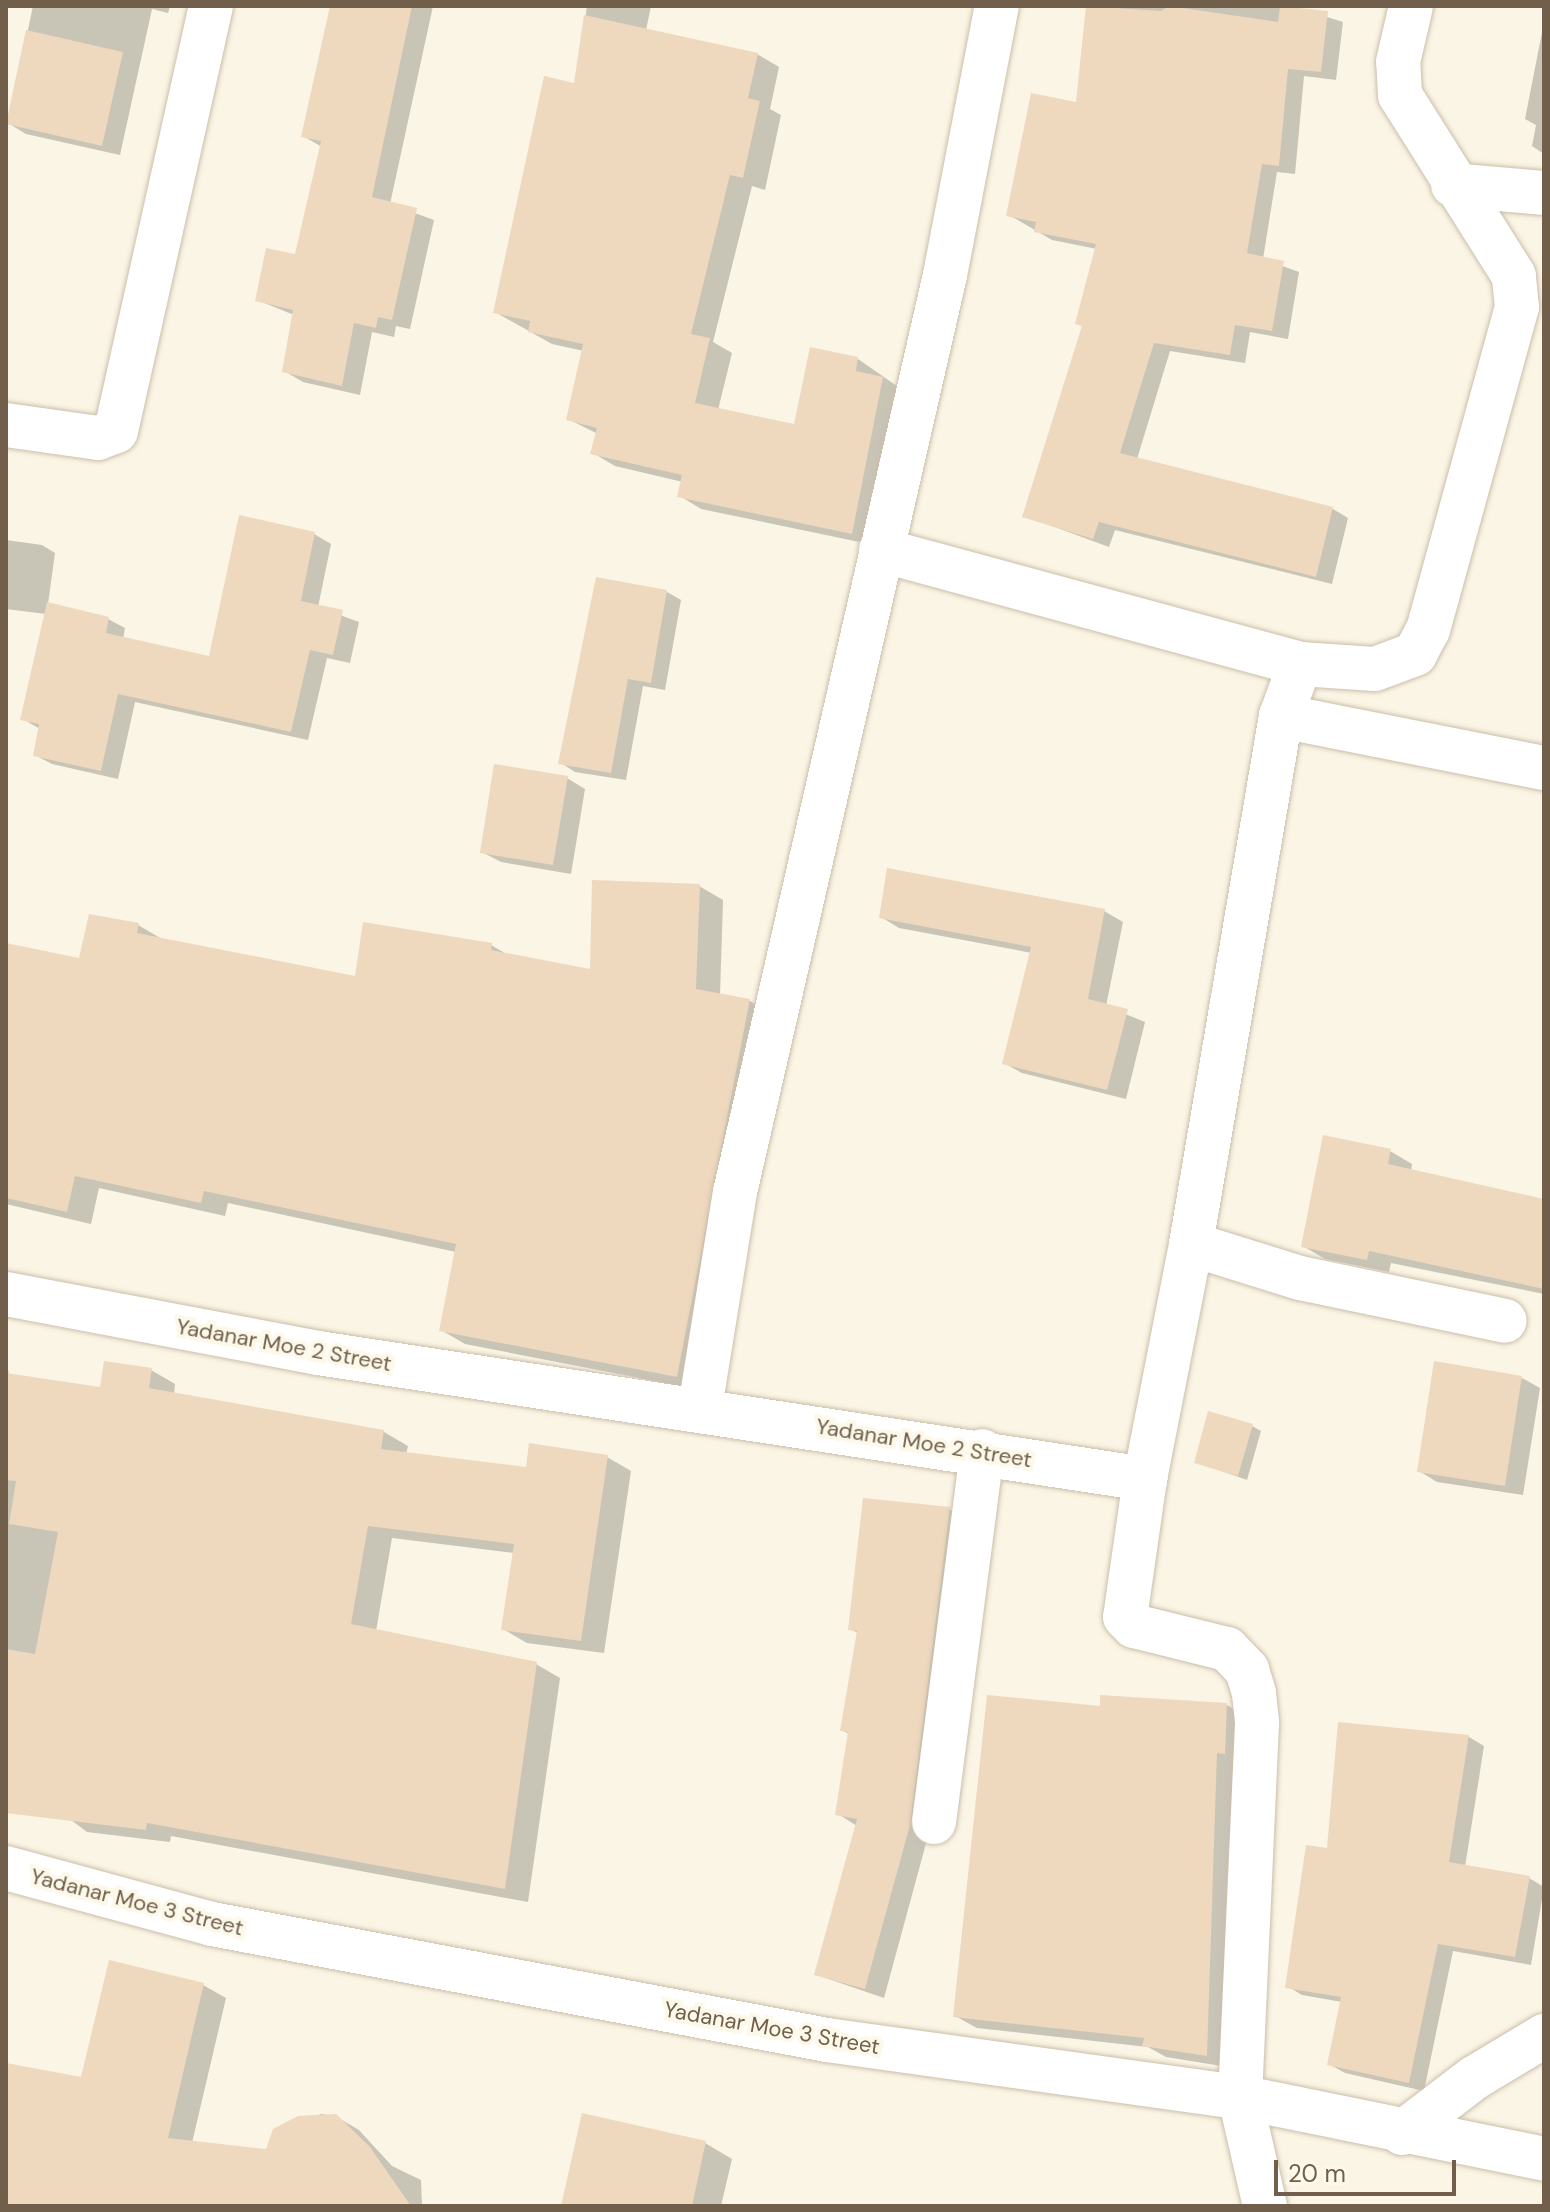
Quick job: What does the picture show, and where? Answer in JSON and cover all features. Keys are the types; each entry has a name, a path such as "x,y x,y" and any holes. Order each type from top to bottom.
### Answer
{"street":[{"path":"6,425 98,438 116,431 211,6"},
{"path":"700,1408 735,1192 945,275 997,6"},
{"path":"881,550 1300,664 1375,669 1415,654 1428,630 1517,307 1514,276 1453,185 1400,95 1398,62 1411,6"},
{"path":"1453,185 1544,193"},
{"path":"1265,2206 1240,2097 1257,1724 1254,1693 1247,1670 1227,1649 1134,1626 1125,1617 1145,1479 1191,1244 1281,716 1300,664"},
{"path":"1281,716 1544,768"},
{"path":"1191,1244 1300,1278 1505,1321"},
{"name":"Yadanar Moe 2 Street","path":"6,1294 318,1353 700,1408 1145,1479"},
{"path":"934,1822 982,1451"},
{"name":"Yadanar Moe 3 Street","path":"6,1868 212,1924 827,2040 1240,2097 1402,2133 1544,2159"},
{"path":"1402,2133 1474,2078 1544,2036"}],"building":[{"path":"330,6 412,6 372,197 417,208 392,320 378,317 376,328 354,323 342,386 282,372 293,310 255,301 266,248 295,254 321,141 301,137"},
{"path":"1086,6 1161,11 1169,6 1278,22 1280,6 1328,11 1321,72 1288,69 1279,166 1262,164 1247,253 1284,261 1272,331 1235,325 1230,355 1154,343 1120,453 1333,507 1316,577 1099,522 1093,539 1022,517 1082,326 1075,324 1096,244 1034,232 1036,222 1006,216 1031,93 1076,102"},
{"path":"584,15 758,53 748,98 760,101 743,178 730,175 691,334 710,338 695,403 794,424 810,347 858,357 856,371 883,377 852,534 677,497 682,475 590,454 597,428 566,420 583,344 528,332 530,321 493,313 544,76 574,83"},
{"path":"26,30 123,52 102,146 6,124"},
{"path":"239,515 315,532 301,601 343,610 333,655 310,650 291,732 118,694 101,771 33,756 39,724 20,720 47,602 109,617 106,633 209,656"},
{"path":"596,577 667,590 651,683 628,679 611,773 558,764"},
{"path":"494,764 568,776 553,865 480,853"},
{"path":"887,868 1105,909 1088,999 1128,1009 1107,1090 1002,1064 1031,947 879,918"},
{"path":"592,880 700,884 696,989 750,999 677,1377 439,1331 456,1244 204,1191 201,1203 75,1176 67,1212 6,1198 6,943 79,958 89,914 139,923 137,933 355,976 363,922 492,943 491,950 590,969"},
{"path":"1323,1135 1391,1149 1388,1164 1544,1199 1544,1289 1369,1251 1367,1260 1301,1247"},
{"path":"104,1361 152,1368 149,1388 384,1430 381,1449 526,1467 529,1443 608,1455 581,1641 501,1630 514,1544 368,1526 351,1624 537,1662 505,1889 147,1823 146,1830 6,1813 6,1649 35,1654 58,1532 9,1524 16,1481 6,1480 6,1373 100,1387"},
{"path":"1434,1361 1522,1376 1505,1486 1417,1472"},
{"path":"1208,1411 1253,1424 1238,1476 1194,1463"},
{"path":"863,1498 950,1507 910,1825 865,1989 814,1975 857,1819 835,1815 848,1732 840,1731 857,1631 848,1630"},
{"path":"987,1695 1100,1706 1100,1695 1227,1703 1225,1754 1217,1753 1207,2056 1142,2046 1144,2038 953,2017"},
{"path":"1338,1722 1469,1735 1449,1862 1530,1876 1515,1957 1438,1944 1409,2083 1327,2065 1341,1997 1285,1988 1306,1845 1327,1848"},
{"path":"109,1960 204,1983 168,2138 266,2149 273,2129 298,2116 336,2114 370,2147 411,2206 6,2206 6,2063 81,2077"},
{"path":"582,2113 706,2141 692,2206 561,2206"}]}
